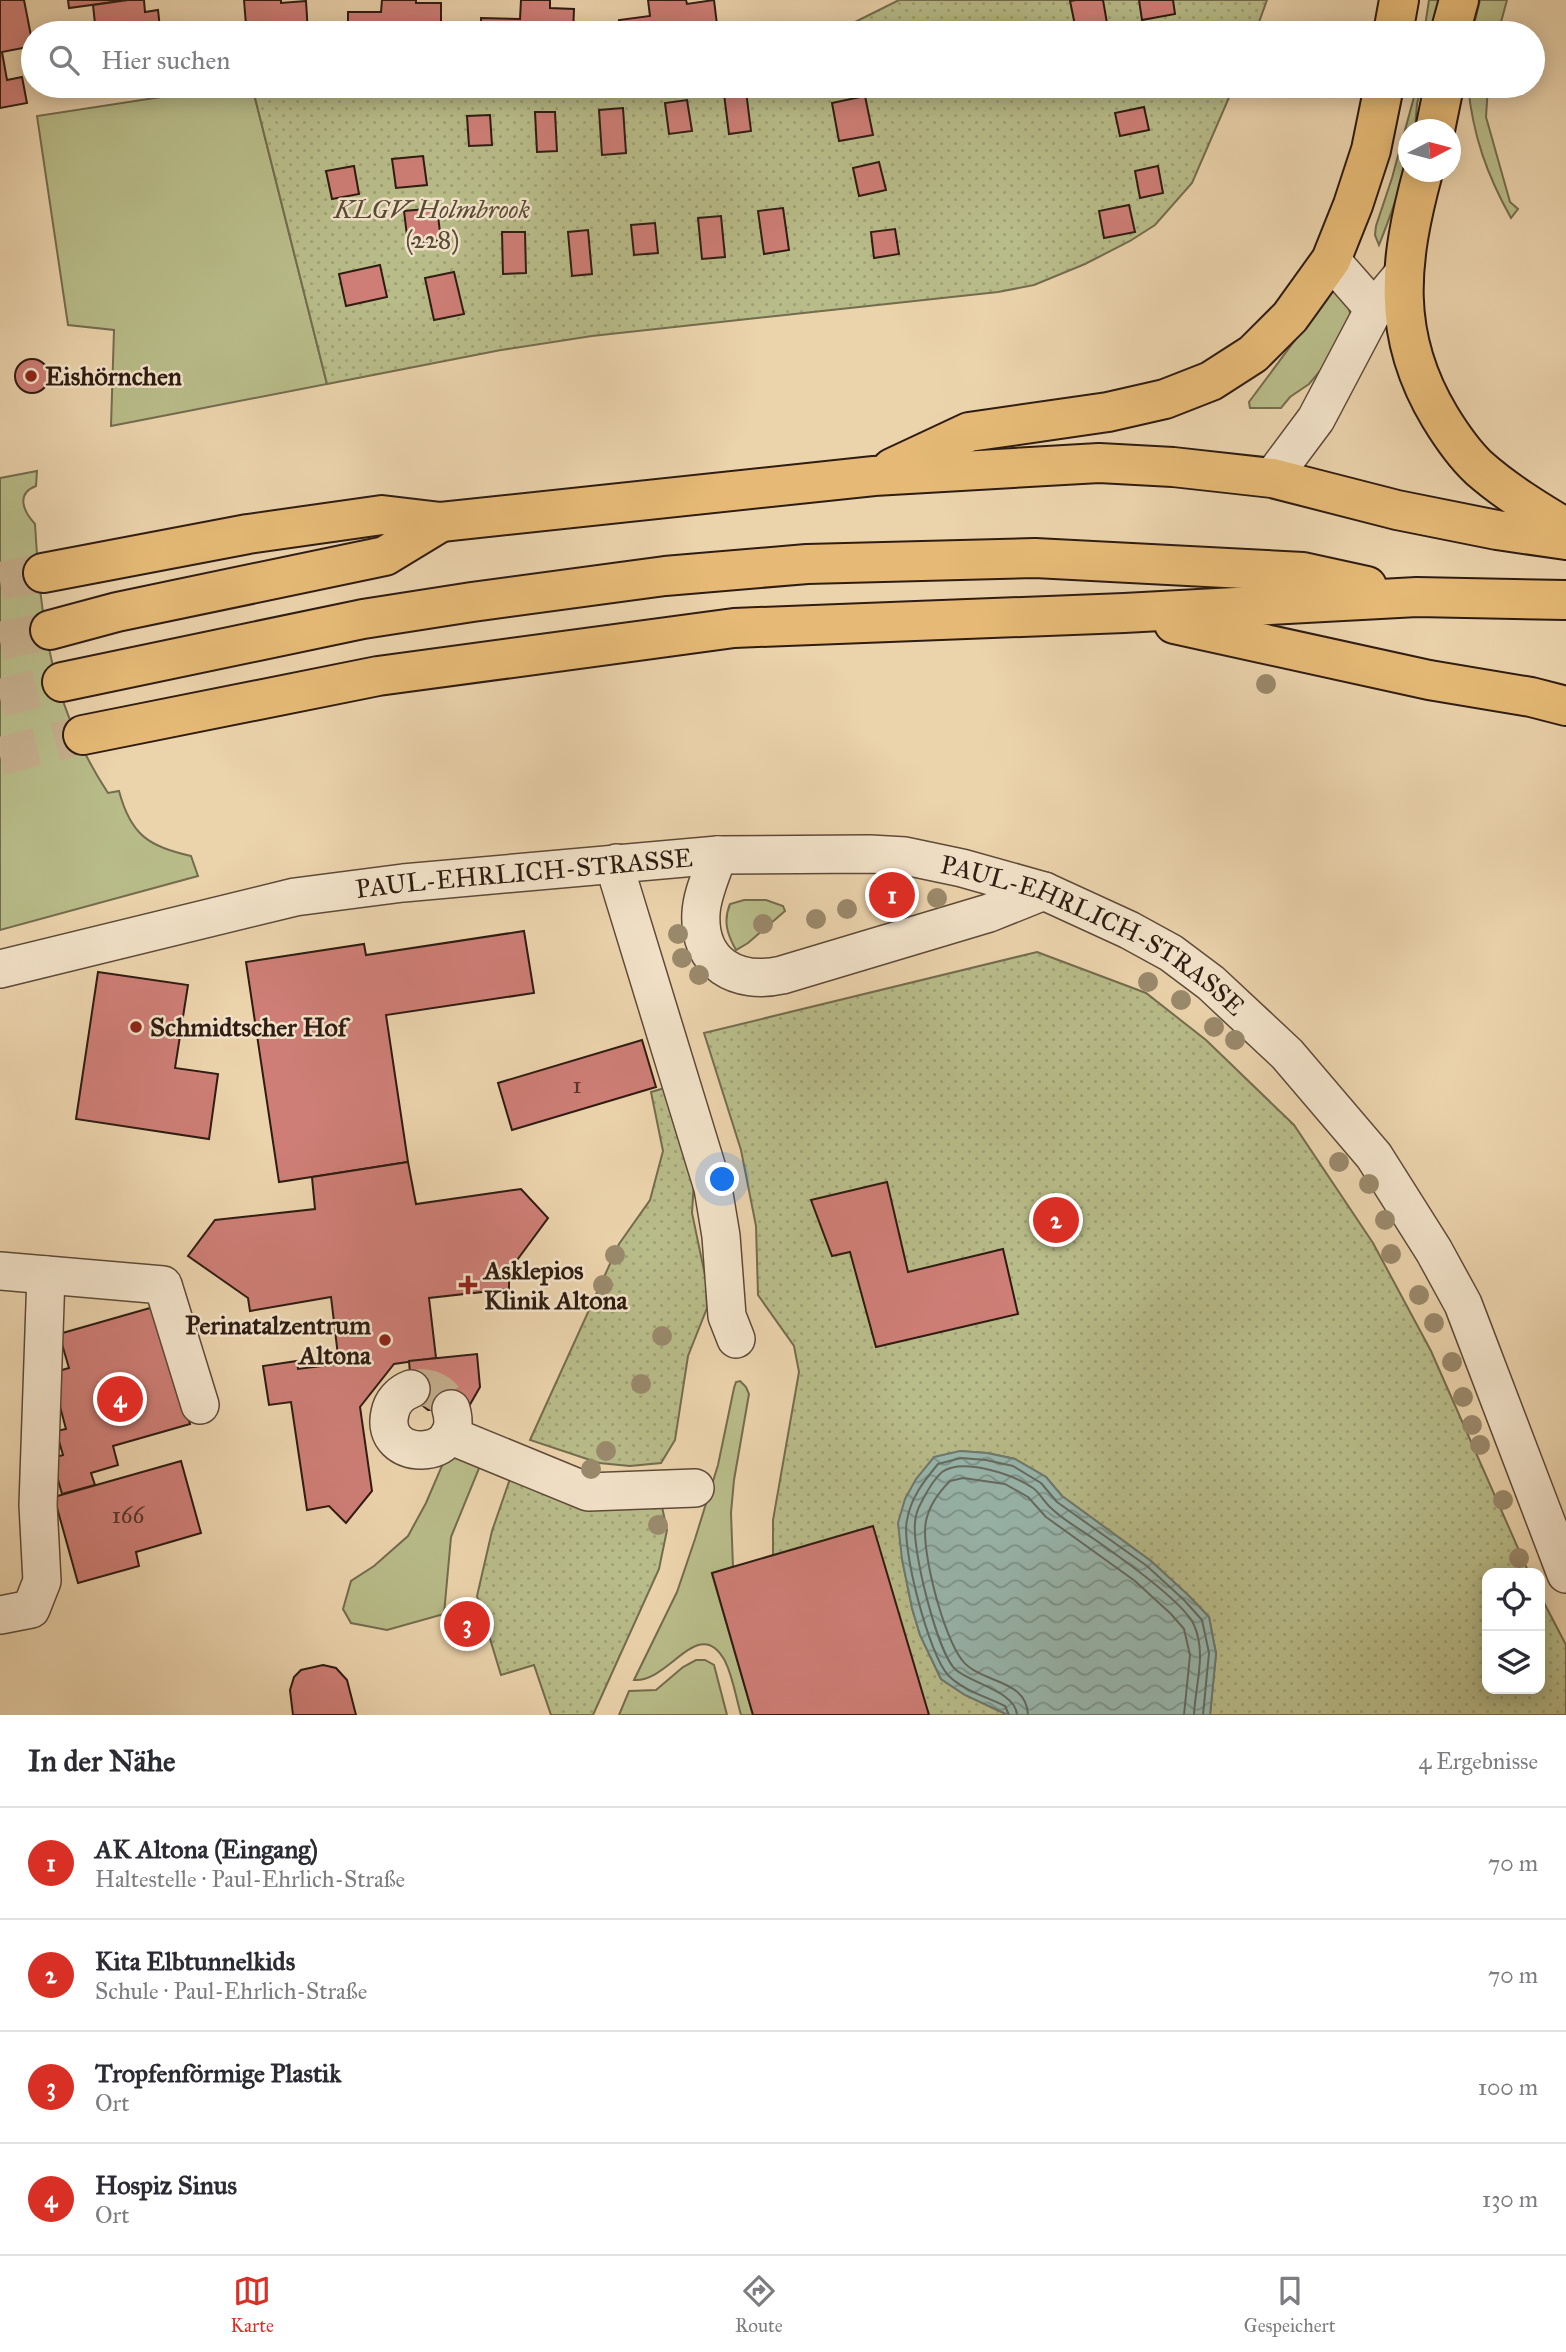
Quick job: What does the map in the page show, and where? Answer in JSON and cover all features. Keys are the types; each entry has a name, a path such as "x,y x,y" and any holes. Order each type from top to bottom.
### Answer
{"highway":[{"path":"1395,21 1399,0"},
{"path":"1453,21 1459,0"},
{"path":"874,476 969,432 1108,412 1165,399 1211,381 1253,354 1290,317 1331,260 1371,150 1382,98"},
{"path":"1437,119 1442,98"},
{"path":"1420,182 1410,221 1404,273 1406,334 1416,370 1442,421 1461,449 1478,467 1518,498 1566,528"},
{"path":"43,573 248,534 382,515 440,522 636,499 874,476 1099,463 1173,467 1272,478 1397,510 1497,530 1566,540"},
{"path":"50,630 130,609 385,556 440,522"},
{"path":"62,682 363,619 665,576 807,564 1035,558 1290,572 1417,597"},
{"path":"83,735 378,676 734,628 1124,613 1417,597 1566,600"},
{"path":"1124,613 1429,680 1531,697 1566,706"}],"street":[{"path":"1331,260 1374,309"},
{"path":"1272,478 1316,419 1374,309 1404,273"},
{"path":"718,855 701,909 703,939 712,955 729,971 757,979 782,975 989,913 1044,891"},
{"name":"PAUL-EHRLICH-STRASSE","path":"0,969 295,897 403,883 718,855 905,856 962,868 1044,891 1129,930 1171,953 1211,983 1287,1054 1374,1156 1434,1251 1463,1304 1566,1574"},
{"path":"617,863 619,881 713,1188 721,1236 727,1316 736,1339"},
{"path":"0,1271 163,1285 200,1405"},
{"path":"0,1615 31,1609 42,1581 38,1505 46,1275"},
{"path":"411,1389 396,1399 390,1409 388,1421 398,1442 408,1449 419,1452 441,1445 450,1422 588,1492 695,1488"}],"green space":[{"path":"899,0 1267,0 1259,21 857,21"},
{"path":"1429,0 1440,0 1436,21 1426,21"},
{"path":"1480,0 1507,0 1501,21 1475,21"},
{"path":"155,98 255,98 327,384 111,426 114,330 68,325 37,116"},
{"name":"KLGV Holmbrook (228)","path":"255,98 1229,98 1192,183 1155,225 1085,264 1034,285 998,292 592,336 501,350 327,384"},
{"path":"1414,98 1418,98 1416,119 1408,119"},
{"path":"1470,98 1487,98 1486,117 1510,202 1518,209 1511,218 1482,155"},
{"path":"1398,156 1398,182 1401,182 1379,245 1375,235"},
{"path":"1333,289 1344,291 1351,317 1332,357 1309,384 1290,397 1281,408 1250,408 1249,402"},
{"path":"37,471 36,486 25,494 24,504 35,524 41,596 52,664 73,728 108,793 119,791 129,819 136,829 153,843 191,856 198,876 0,930 0,478"},
{"path":"744,900 766,900 783,906 785,911 736,950 726,922 730,904"},
{"path":"1037,952 1146,993 1206,1040 1294,1125 1373,1243 1431,1351 1527,1568 1482,1568 1482,1694 1545,1694 1545,1605 1566,1645 1566,1715 1210,1715 1216,1653 1209,1617 1151,1561 1062,1496 1046,1477 1015,1459 960,1451 902,1559 920,1635 941,1679 965,1695 1008,1715 929,1715 773,1556 773,1520 799,1372 794,1346 758,1295 756,1226 741,1150 704,1033"},
{"path":"668,1087 695,1163 692,1213 706,1280 707,1308 688,1356 675,1440 661,1463 630,1466 599,1463 530,1440 619,1244 650,1200 663,1151 651,1092"},
{"path":"740,1381 749,1394 734,1480 731,1513 733,1567 712,1574 753,1715 741,1715 725,1661 715,1648 705,1644 694,1647 659,1672 634,1680 677,1592 718,1465 734,1388 736,1382"},
{"path":"450,1447 482,1461 451,1537 444,1614 387,1630 351,1623 343,1609 351,1581 374,1566 408,1536 426,1503"},
{"path":"512,1473 661,1502 667,1530 659,1569 593,1715 551,1715 534,1665 501,1675 477,1596 492,1531"},
{"path":"696,1660 705,1660 714,1665 727,1715 619,1715 629,1691 656,1690 683,1667"}],"water":[{"path":"960,1451 1015,1459 1046,1477 1062,1496 1151,1561 1209,1617 1216,1654 1210,1715 1008,1715 965,1695 941,1679 920,1635 912,1608 898,1523 905,1499 916,1479 934,1457"}],"building":[{"path":"0,0 24,0 28,21 21,21 21,48 2,52 7,80 21,77 21,98 26,98 27,103 0,108"},
{"path":"68,0 128,0 69,8"},
{"path":"144,0 145,12 158,10 159,21 95,21 93,5"},
{"path":"244,0 281,0 281,3 306,1 307,21 246,21"},
{"path":"382,0 441,3 441,21 348,21 348,12 381,12"},
{"path":"521,0 550,0 550,8 574,9 574,21 481,21 481,18 520,19"},
{"path":"648,0 686,0 687,4 714,0 717,21 619,20 650,16"},
{"path":"1103,0 1107,21 1074,21 1070,1"},
{"path":"1139,0 1173,0 1175,14 1142,20"},
{"path":"724,98 747,98 751,131 729,134"},
{"path":"865,98 873,135 839,141 832,103"},
{"path":"687,100 692,131 669,134 665,103"},
{"path":"1144,107 1149,130 1120,136 1115,113"},
{"path":"623,108 626,153 602,155 599,110"},
{"path":"535,112 555,112 557,151 537,152"},
{"path":"490,115 492,145 469,146 467,116"},
{"path":"423,156 427,185 396,188 392,159"},
{"path":"879,162 886,190 859,196 853,168"},
{"path":"354,166 359,194 332,199 326,171"},
{"path":"1158,166 1163,193 1140,198 1135,171"},
{"path":"1129,205 1135,232 1104,238 1099,211"},
{"path":"437,208 441,240 408,244 404,211"},
{"path":"783,208 789,250 764,254 758,211"},
{"path":"721,216 725,257 702,259 698,218"},
{"path":"655,223 658,253 634,255 631,225"},
{"path":"895,229 899,254 874,258 871,232"},
{"path":"588,230 592,274 572,276 568,232"},
{"path":"502,232 525,232 526,273 503,274"},
{"path":"380,265 387,297 346,306 339,274"},
{"path":"454,272 464,314 434,320 425,278"},
{"path":"32,359 44,364 49,376 44,388 32,393 20,388 15,376 20,364"},
{"path":"524,931 534,993 386,1015 408,1162 279,1182 246,962 364,944 366,955"},
{"name":"Schmidtscher Hof","path":"98,972 188,985 175,1068 218,1074 209,1139 76,1119"},
{"path":"642,1040 656,1087 512,1130 498,1083"},
{"name":"Perinatalzentrum Altona","path":"408,1162 416,1204 521,1189 548,1218 509,1271 509,1289 429,1298 436,1358 394,1364 360,1407 372,1491 346,1523 329,1506 307,1510 291,1402 269,1405 263,1366 297,1361 298,1369 339,1364 331,1297 250,1311 248,1298 188,1256 215,1220 315,1209 312,1177"},
{"path":"887,1182 908,1272 1003,1249 1018,1314 876,1347 850,1252 832,1256 811,1200"},
{"path":"157,1306 190,1424 113,1446 118,1465 91,1473 95,1485 62,1494 52,1458 63,1455 56,1431 66,1429 51,1373 69,1368 59,1334"},
{"path":"477,1354 480,1387 468,1408 428,1410 412,1397 409,1361"},
{"path":"181,1461 201,1533 136,1552 139,1566 78,1583 54,1497"},
{"path":"873,1526 929,1715 753,1715 712,1573"},
{"path":"323,1665 336,1668 347,1680 356,1715 293,1715 290,1690 294,1677 301,1670"}],"tunnel":[{"path":"0,581 43,573"},
{"path":"0,641 50,630"},
{"path":"0,698 62,682"},
{"path":"0,756 83,735"},
{"path":"411,1389 435,1391 451,1409"}],"place":[{"name":"Eishörnchen","path":"31,376"},
{"name":"AK Altona (Eingang)","path":"892,895"},
{"name":"Schmidtscher Hof","path":"136,1027"},
{"name":"Kita Elbtunnelkids","path":"1056,1220"},
{"name":"Asklepios Klinik Altona","path":"468,1285"},
{"name":"Perinatalzentrum Altona","path":"385,1340"},
{"name":"Hospiz Sinus","path":"120,1399"},
{"name":"Tropfenförmige Plastik","path":"467,1624"}]}
